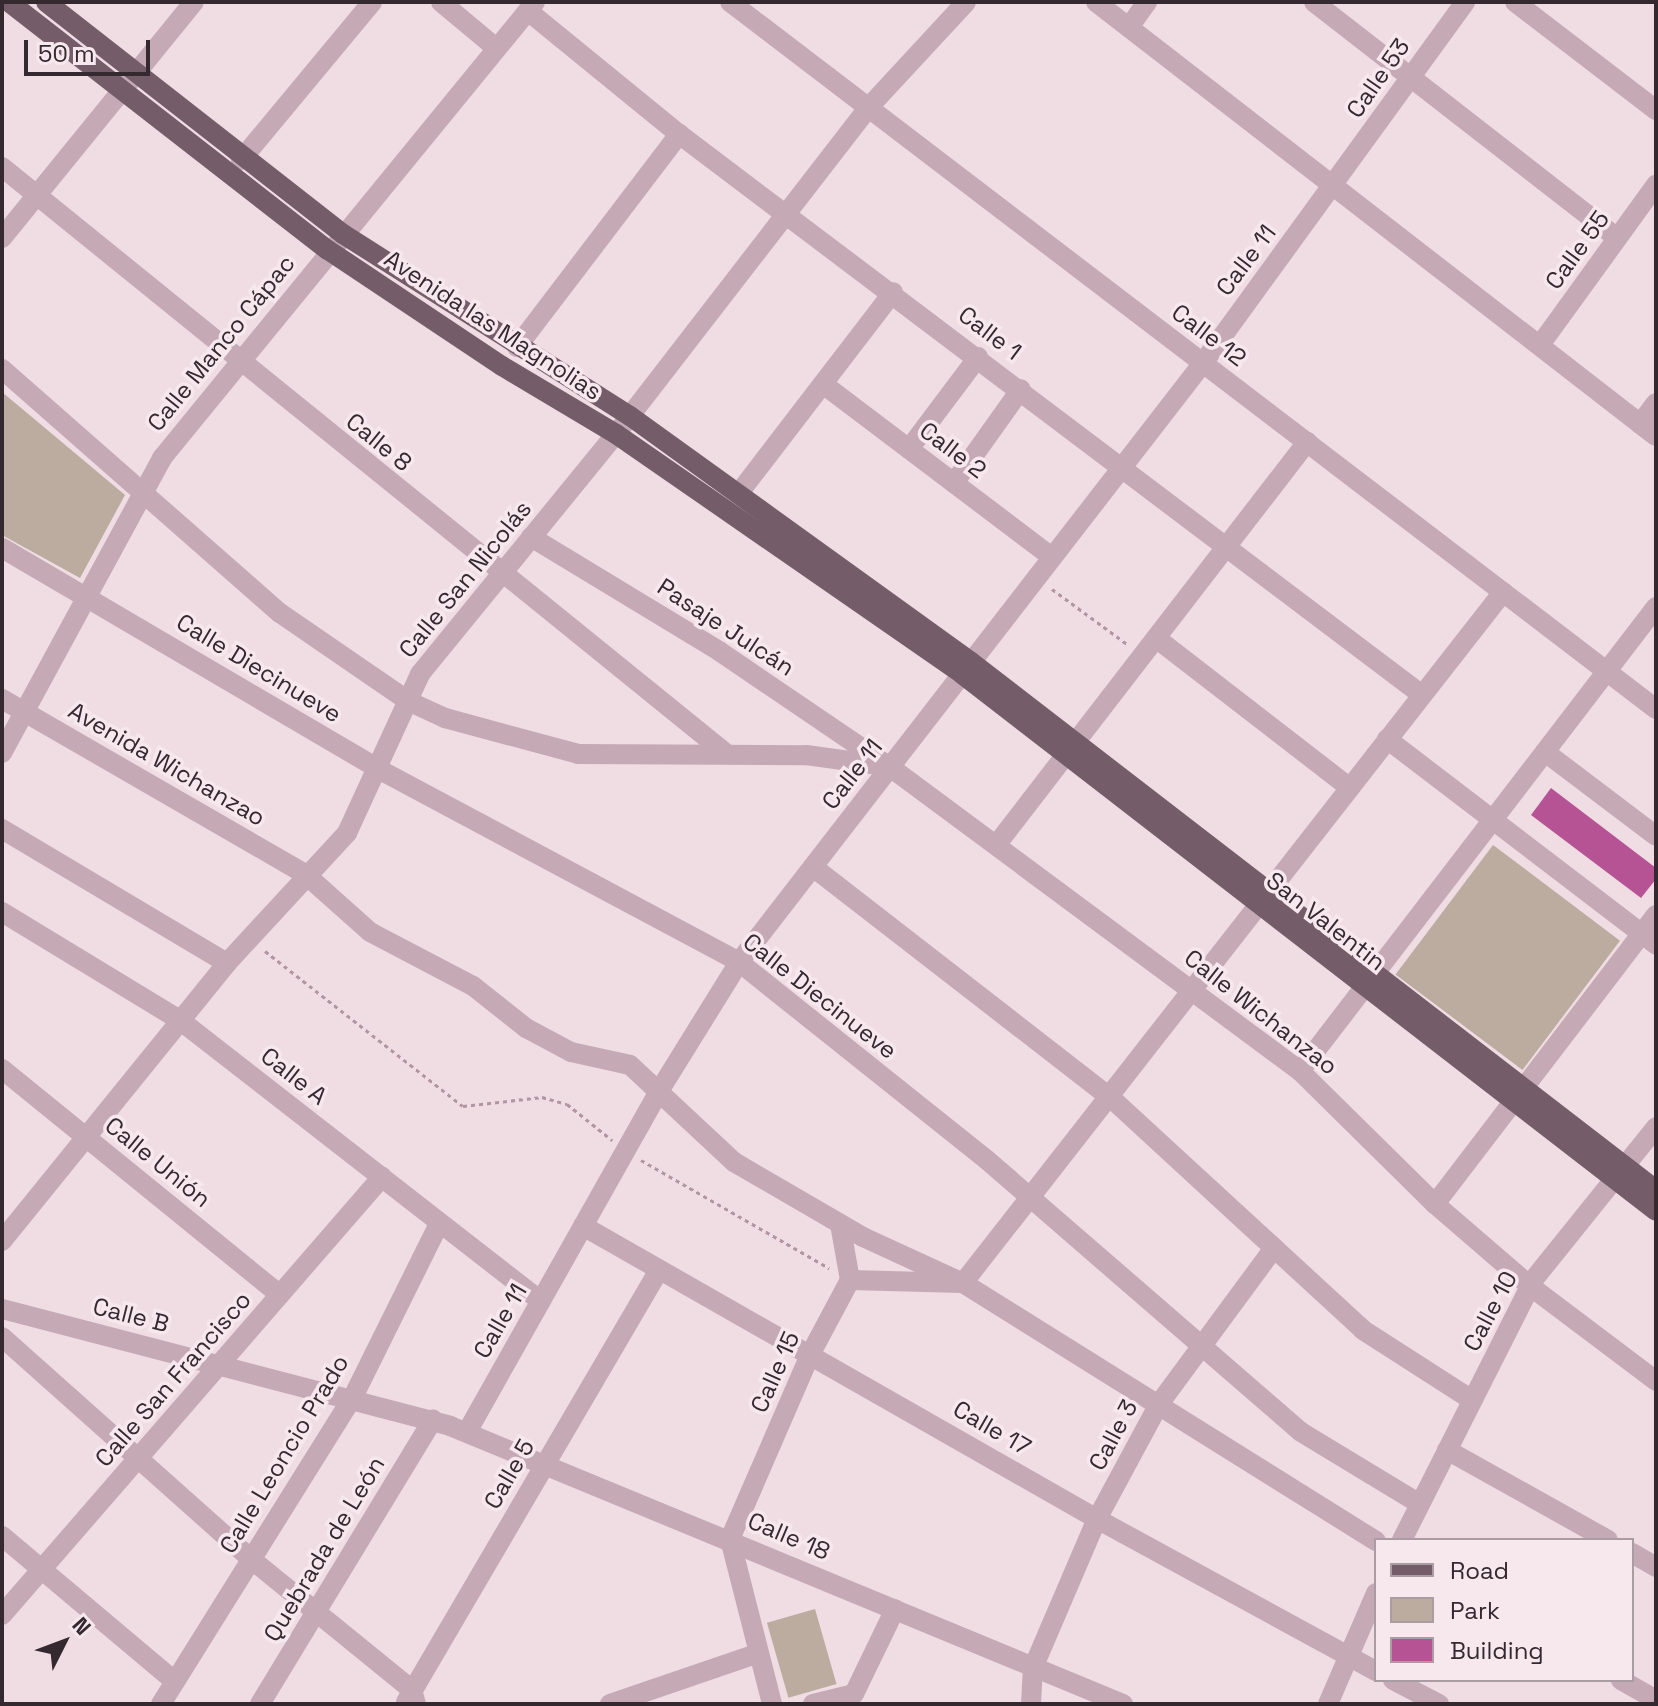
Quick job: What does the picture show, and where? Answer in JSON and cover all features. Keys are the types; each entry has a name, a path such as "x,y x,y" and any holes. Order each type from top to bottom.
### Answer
{"main road":[{"name":"Avenida las Magnolias","path":"9,2 328,250 502,366 616,434 966,668"},
{"name":"Avenida las Magnolias","path":"46,2 241,160 343,234 630,416 739,493 966,668"},
{"name":"San Valentin","path":"966,668 1620,1173 1656,1211"},
{"name":"San Valentin","path":"1620,1173 1656,1190"}],"street":[{"path":"2,238 194,2"},
{"path":"241,160 372,2"},
{"path":"441,2 496,48"},
{"name":"Calle 12","path":"730,2 1656,709"},
{"name":"Calle San Nicolás","path":"2,1241 227,963 305,874 347,833 380,770 420,674 616,434 868,108 966,2"},
{"path":"1096,2 1648,430 1656,403"},
{"path":"1129,27 1147,2"},
{"path":"1314,2 1617,238"},
{"name":"Calle 53","path":"1334,185 1465,2"},
{"path":"1515,2 1656,110"},
{"name":"Calle Manco Cápac","path":"2,753 142,492 239,359 531,6"},
{"name":"Calle 1","path":"531,6 679,134 893,292 1422,695"},
{"path":"517,347 679,134"},
{"name":"Calle 8","path":"2,167 727,754"},
{"name":"Calle 11","path":"467,1432 661,1088 739,962 1203,363 1334,185"},
{"name":"Calle 55","path":"1540,345 1656,185"},
{"path":"739,493 893,292"},
{"path":"909,449 978,357"},
{"path":"2,369 280,613 408,701 512,739 578,754 806,755 890,767"},
{"name":"Calle 2","path":"823,384 1052,557"},
{"path":"954,483 1021,389"},
{"path":"997,844 1307,442"},
{"name":"Pasaje Julcán","path":"531,537 719,651 890,767"},
{"name":"Calle Diecinueve","path":"2,548 380,770 739,962 1031,1200 1301,1432 1420,1504"},
{"path":"840,1224 850,1280 963,1283 1194,992 1503,592"},
{"path":"1300,1071 1656,607"},
{"path":"1156,638 1350,788"},
{"name":"Avenida Wichanzao","path":"2,699 305,874 370,932 473,986 526,1028 571,1052 630,1065 661,1088 734,1162 840,1224 963,1283 1374,1540"},
{"path":"1387,739 1494,818 1649,940"},
{"path":"1545,752 1656,836"},
{"name":"Calle Wichanzao","path":"890,767 1300,1071 1435,1204 1530,1286 1656,1381"},
{"path":"2,829 227,963"},
{"path":"813,867 1111,1098 1363,1330 1472,1400"},
{"name":"Calle A","path":"2,912 181,1021 541,1301"},
{"path":"1435,1204 1518,1094 1649,940 1656,915"},
{"name":"Calle Unión","path":"2,1069 280,1295"},
{"name":"Calle 10","path":"1403,1538 1530,1286 1656,1127"},
{"name":"Calle San Francisco","path":"2,1615 382,1177"},
{"name":"Calle Leoncio Prado","path":"161,1704 353,1397 439,1224"},
{"name":"Calle 17","path":"583,1226 811,1353 1097,1519 1374,1670"},
{"name":"Calle 3","path":"1033,1668 1097,1519 1159,1404 1274,1248"},
{"name":"Calle 5","path":"411,1699 659,1270"},
{"name":"Calle 15","path":"730,1539 811,1353 850,1280"},
{"name":"Calle B","path":"2,1309 433,1420"},
{"path":"2,1337 411,1699"},
{"name":"Calle 18","path":"433,1420 546,1462 1123,1704"},
{"name":"Quebrada de León","path":"260,1704 433,1420"},
{"path":"1447,1450 1604,1538"},
{"path":"2,1536 174,1681"},
{"path":"730,1539 772,1704"},
{"path":"1634,1554 1656,1567"},
{"path":"1328,1704 1345,1655 1374,1597"},
{"path":"813,1704 854,1694 895,1609"},
{"path":"610,1704 759,1653"},
{"path":"1031,1704 1033,1668"},
{"path":"1397,1682 1439,1704"},
{"path":"1624,1682 1656,1700"}],"path":[{"path":"1036,577 1143,656"},
{"path":"249,938 463,1106 476,1108 518,1096 567,1104 626,1151 850,1280"}],"green space":[{"path":"2,392 125,495 80,578 2,535"},
{"path":"1493,845 1620,941 1522,1070 1396,974"},
{"path":"815,1609 836,1684 788,1698 767,1623"}],"building":[{"path":"1551,788 1656,868 1656,879 1641,898 1531,815"}]}
